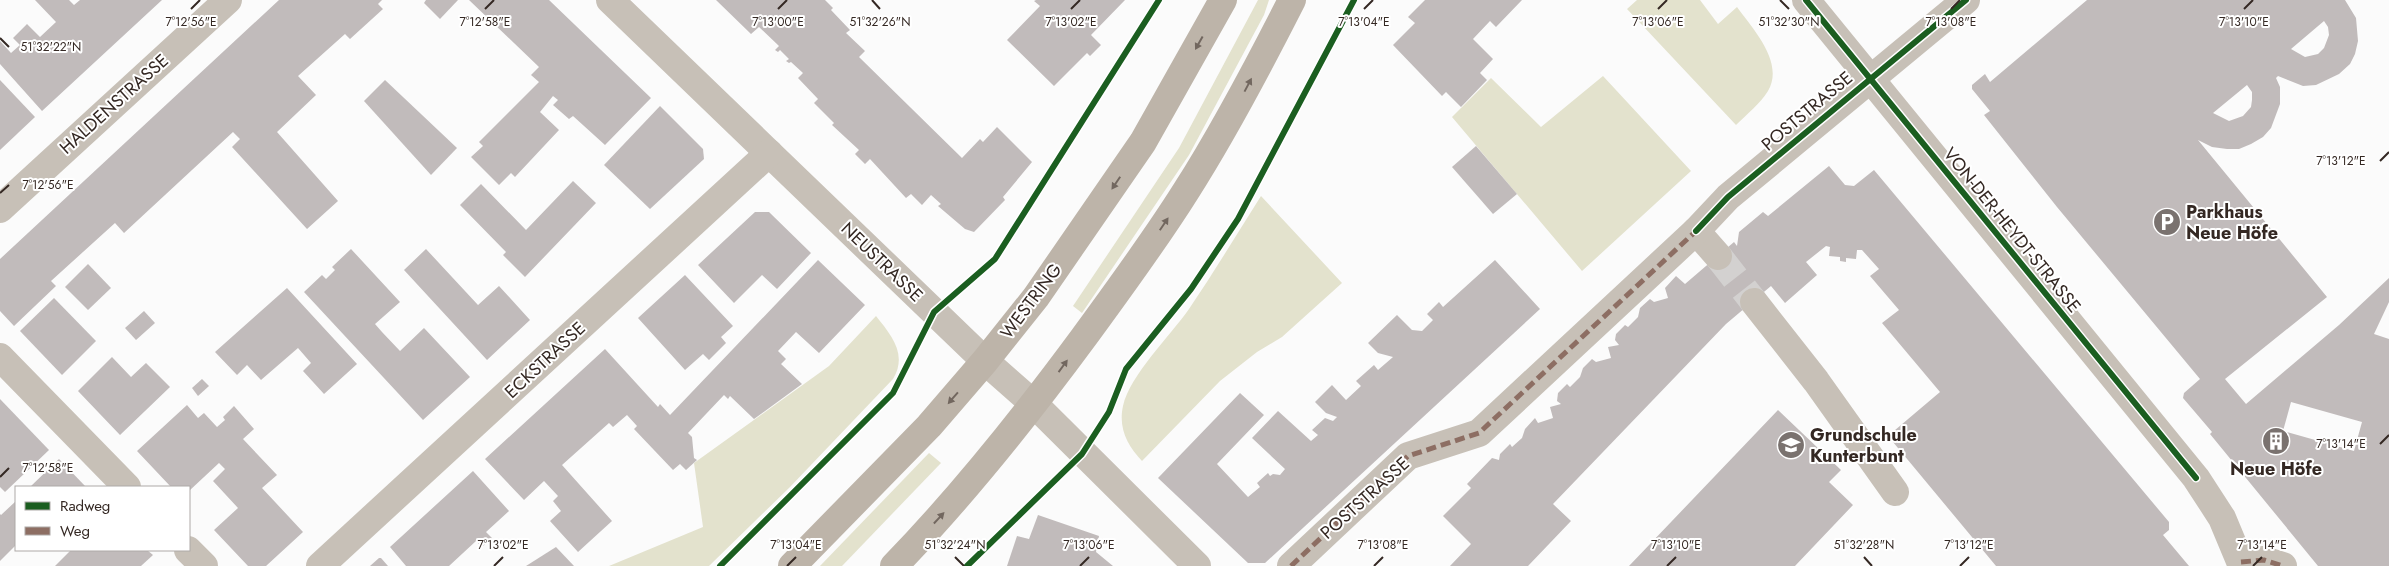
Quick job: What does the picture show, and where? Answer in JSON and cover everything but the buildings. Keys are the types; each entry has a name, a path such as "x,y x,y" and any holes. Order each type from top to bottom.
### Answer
{"main road":[{"name":"WESTRING","path":"792,566 929,426 985,361 1051,276 1143,142 1223,0"},
{"path":"894,566 963,492 1034,405 1137,265 1186,191 1234,110 1292,0"}],"street":[{"name":"HALDENSTRASSE","path":"0,209 228,0"},
{"name":"NEUSTRASSE","path":"610,0 985,361 1034,405 1197,566"},
{"name":"VON-DER-HEYDT-STRASSE","path":"1806,0 2191,472 2222,518 2241,564"},
{"name":"POSTSTRASSE","path":"1291,566 1408,456 1479,433 1696,230 1728,197 1869,78 1966,0"},
{"name":"ECKSTRASSE","path":"320,566 769,153"},
{"path":"1696,230 1718,256"},
{"path":"1754,302 1816,381 1895,492"},
{"path":"0,357 126,486"},
{"path":"189,551 204,566"},
{"path":"2241,564 2264,560 2283,566"}],"green space":[{"path":"1258,0 1269,0 1264,15 1189,155 1082,313 1073,306 1179,148"},
{"path":"1637,0 1700,0 1718,24 1737,7 1758,35 1770,57 1772,80 1765,96 1736,125 1627,9"},
{"path":"1603,76 1691,171 1582,271 1452,117 1491,78 1541,127"},
{"path":"1261,196 1342,283 1282,337 1257,352 1220,381 1142,461 1132,449 1123,430 1122,414 1127,394 1142,369 1189,309"},
{"path":"876,316 896,345 899,361 893,379 790,487 709,566 609,566 703,527 694,463 829,366"},
{"path":"929,453 941,463 842,566 820,566"}],"tunnel":[{"path":"1718,256 1754,302"}],"marked path":[{"path":"1291,566 1408,456 1479,433 1696,231"},
{"path":"2241,562 2264,560 2283,566"}],"cycle path":[{"path":"720,566 893,393 934,312 995,259 1159,0"},
{"path":"967,566 1082,454 1109,412 1126,369 1191,289 1238,219 1354,0"},
{"path":"1806,0 2196,478"},
{"path":"1696,231 1728,197 1966,0"}],"place":[{"name":"Parkhaus Neue Höfe","path":"2167,222"},
{"name":"Neue Höfe","path":"2276,441"},
{"name":"Grundschule Kunterbunt","path":"1791,445"}]}
